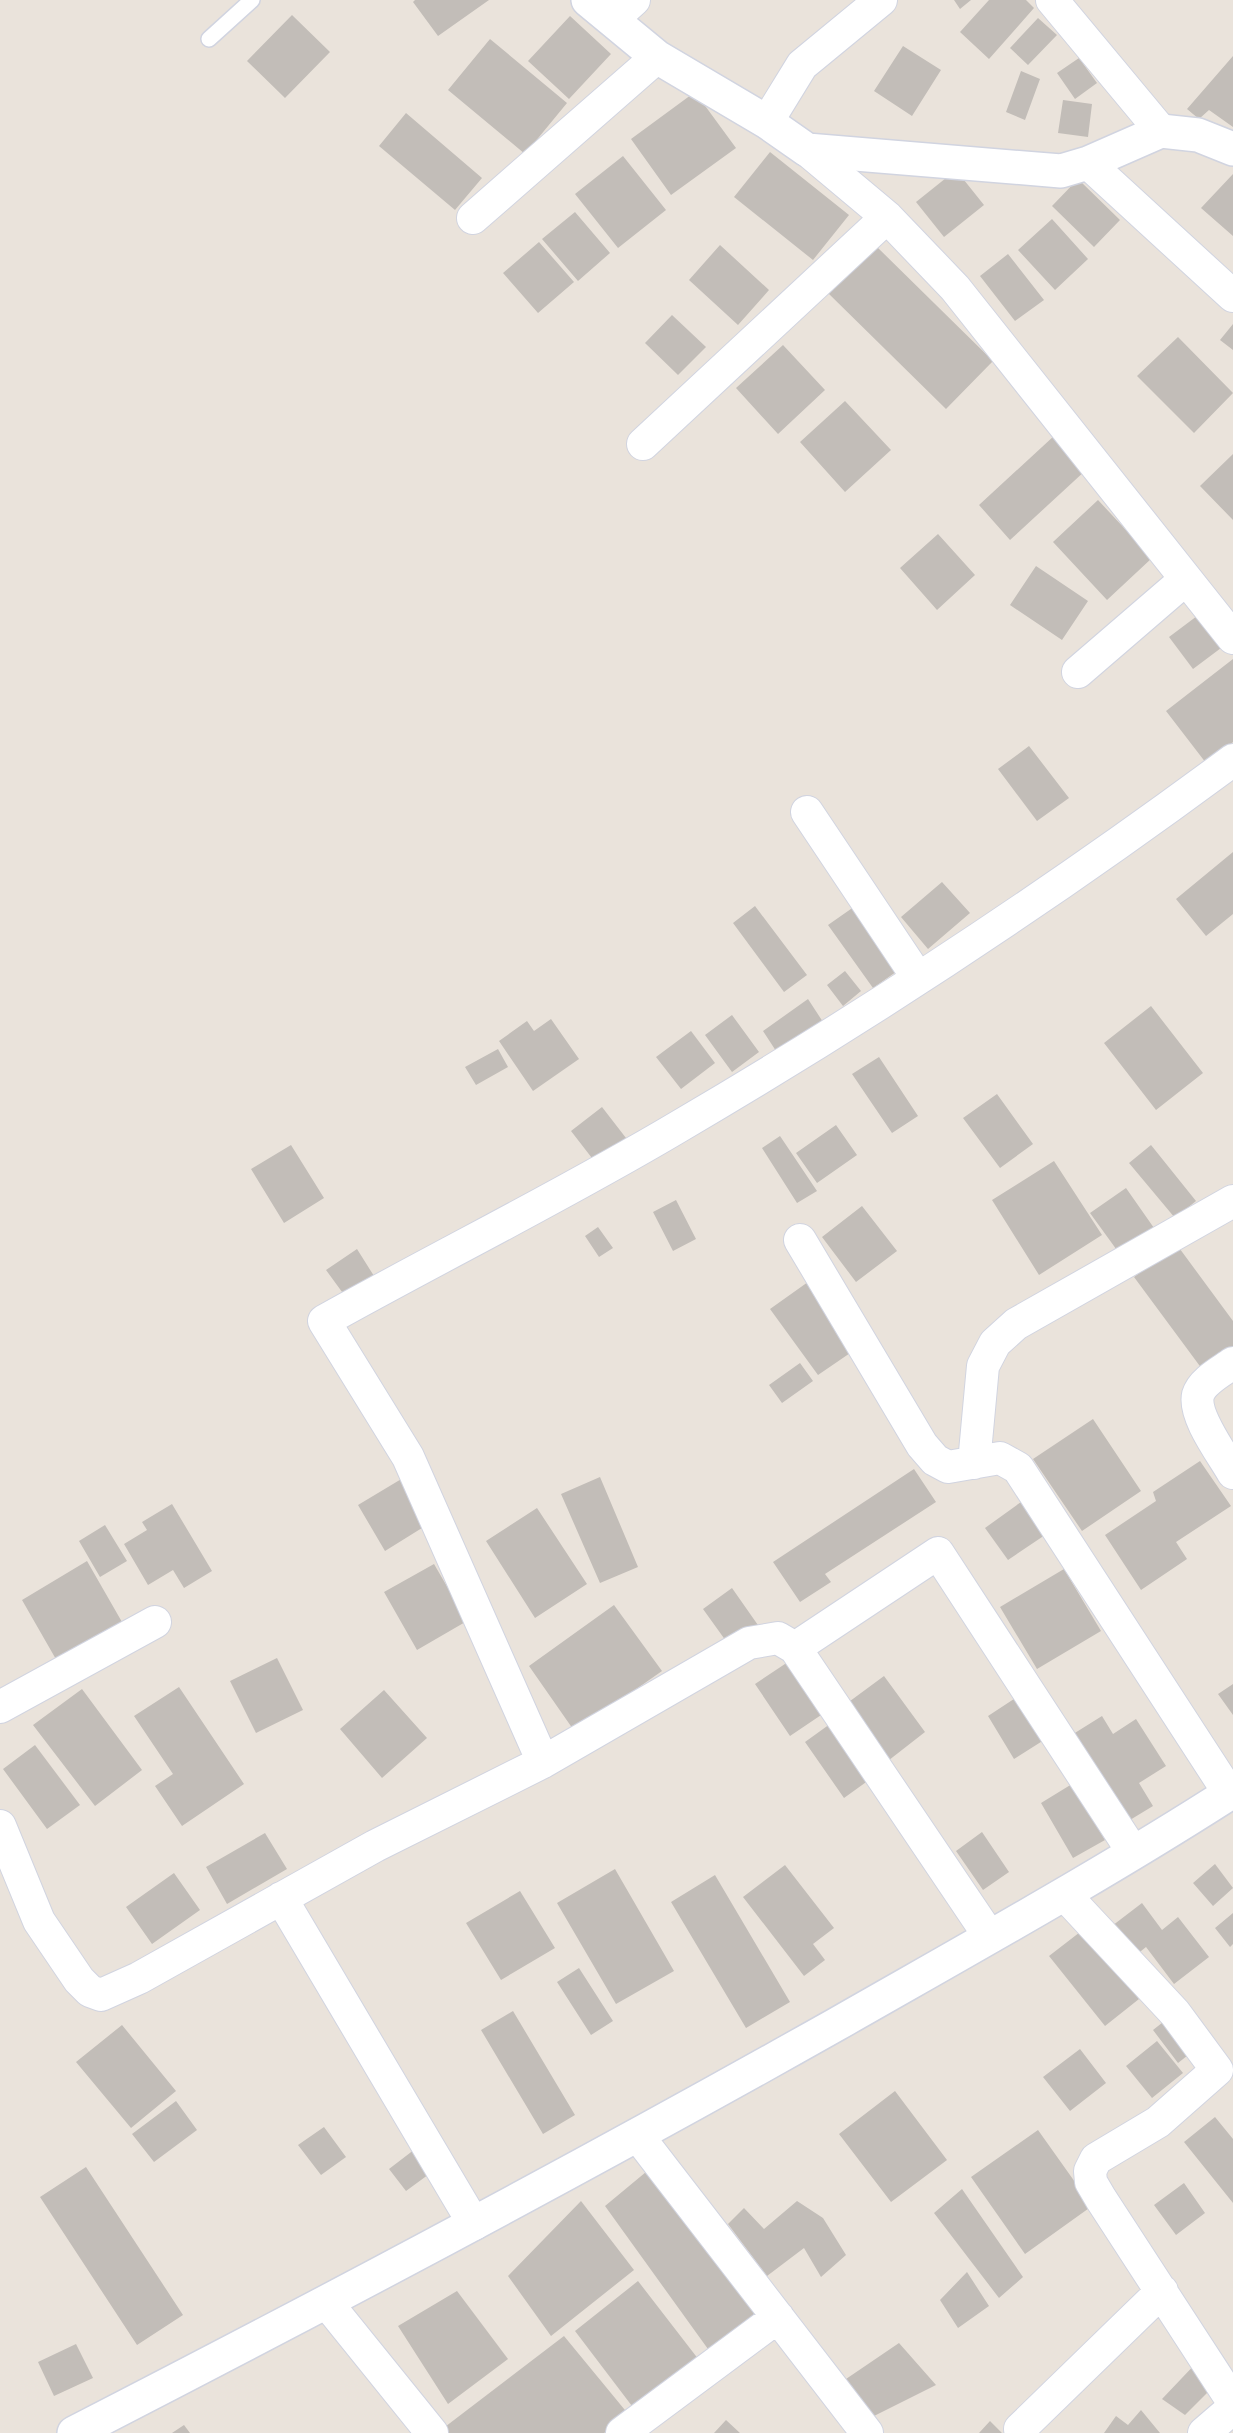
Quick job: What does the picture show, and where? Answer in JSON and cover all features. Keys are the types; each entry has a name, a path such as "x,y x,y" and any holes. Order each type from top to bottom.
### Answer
{"main road":[{"path":"611,6 657,57 767,122 807,150 1061,171 1088,163 1161,131 1198,135 1233,149"},
{"path":"74,2433 327,2303 638,2136 1065,1895 1231,1792"}],"street":[{"path":"767,122 802,65 881,0"},
{"path":"1052,0 1161,131"},
{"path":"472,218 657,57"},
{"path":"807,150 887,217 955,288 1233,638"},
{"path":"1088,163 1233,296"},
{"path":"643,444 887,217"},
{"path":"1078,672 1186,579"},
{"path":"543,1762 408,1457 324,1321 676,1128 863,1016 1137,831 1233,760"},
{"path":"807,813 918,978"},
{"path":"974,1463 983,1366 995,1343 1016,1324 1233,1201"},
{"path":"800,1240 922,1444 935,1460 948,1467 1000,1458 1018,1468 1231,1792"},
{"path":"1233,1363 1207,1382 1198,1395 1200,1411 1206,1428 1233,1473"},
{"path":"795,1648 938,1553 1133,1852"},
{"path":"0,1707 155,1622"},
{"path":"0,1826 39,1922 79,1980 90,1991 101,1995 139,1978 375,1846 543,1762 632,1708 749,1643 778,1638 795,1648 990,1937"},
{"path":"1065,1895 1225,2064 1158,2122 1096,2159 1090,2171 1091,2182 1101,2199 1233,2402"},
{"path":"281,1899 474,2224"},
{"path":"638,2136 867,2433"},
{"path":"1020,2428 1162,2290"},
{"path":"327,2303 432,2433"},
{"path":"622,2433 778,2317"},
{"path":"1204,2433 1233,2408"}],"lane":[{"path":"209,39 252,0"}],"building":[{"path":"415,0 489,0 438,36 413,2"},
{"path":"954,0 971,0 960,9"},
{"path":"989,0 1026,0 1034,8 989,59 960,32"},
{"path":"292,15 330,52 285,98 247,61"},
{"path":"570,16 611,54 569,99 528,61"},
{"path":"1038,18 1057,35 1028,65 1010,48"},
{"path":"490,39 567,103 525,154 448,90"},
{"path":"903,46 941,70 912,116 874,91"},
{"path":"1233,56 1233,127 1209,110 1199,119 1187,109"},
{"path":"1079,58 1097,83 1075,99 1057,73"},
{"path":"1021,71 1040,79 1025,120 1006,112"},
{"path":"695,92 736,148 671,195 631,139"},
{"path":"1063,100 1092,104 1088,137 1058,133"},
{"path":"406,113 482,178 455,210 379,146"},
{"path":"770,152 849,215 813,260 734,197"},
{"path":"623,156 666,210 618,248 575,194"},
{"path":"956,170 984,205 944,237 916,202"},
{"path":"1233,174 1233,236 1201,208"},
{"path":"1078,179 1120,220 1094,247 1052,206"},
{"path":"575,212 610,253 578,281 542,239"},
{"path":"1052,219 1088,259 1055,290 1018,250"},
{"path":"539,242 574,282 538,313 503,273"},
{"path":"720,245 769,290 738,325 689,280"},
{"path":"875,245 993,361 946,409 828,293"},
{"path":"1008,254 1044,300 1015,321 980,276"},
{"path":"672,315 706,347 678,375 645,343"},
{"path":"1233,324 1233,350 1220,340"},
{"path":"1178,337 1233,393 1194,433 1137,376"},
{"path":"783,345 825,390 778,434 736,388"},
{"path":"845,401 891,450 845,492 800,442"},
{"path":"1055,435 1086,470 1010,540 979,505"},
{"path":"1233,454 1233,520 1200,486"},
{"path":"1098,500 1152,558 1107,600 1053,542"},
{"path":"938,534 975,575 937,610 900,568"},
{"path":"1036,566 1088,601 1062,640 1010,605"},
{"path":"1197,616 1221,648 1193,669 1169,637"},
{"path":"1233,659 1233,742 1206,763 1166,711"},
{"path":"1029,746 1069,798 1037,821 998,769"},
{"path":"1233,852 1233,914 1206,936 1176,899"},
{"path":"942,882 970,913 928,949 901,917"},
{"path":"858,904 903,967 873,988 828,925"},
{"path":"755,906 807,975 784,992 733,923"},
{"path":"845,971 861,991 843,1006 827,985"},
{"path":"808,999 823,1022 778,1054 763,1031"},
{"path":"1151,1006 1203,1073 1156,1110 1104,1043"},
{"path":"732,1015 759,1052 732,1072 705,1035"},
{"path":"551,1019 579,1059 533,1091 499,1041 527,1021 534,1031"},
{"path":"691,1031 715,1063 681,1089 656,1057"},
{"path":"498,1049 508,1067 476,1085 465,1067"},
{"path":"879,1057 918,1116 892,1133 852,1074"},
{"path":"997,1094 1033,1144 1000,1168 963,1118"},
{"path":"602,1107 626,1138 595,1162 571,1131"},
{"path":"836,1125 857,1155 817,1183 796,1153"},
{"path":"780,1136 817,1191 797,1203 762,1148"},
{"path":"291,1145 324,1198 284,1223 251,1169"},
{"path":"1151,1145 1196,1201 1175,1218 1129,1163"},
{"path":"1054,1161 1102,1235 1039,1275 992,1200"},
{"path":"1126,1188 1154,1228 1119,1253 1090,1213"},
{"path":"676,1200 696,1239 673,1251 653,1212"},
{"path":"862,1206 897,1251 856,1282 822,1237"},
{"path":"598,1227 613,1248 599,1257 585,1236"},
{"path":"1177,1245 1233,1321 1233,1352 1205,1373 1134,1277"},
{"path":"357,1249 374,1276 345,1296 326,1270"},
{"path":"808,1282 856,1349 818,1375 770,1309"},
{"path":"800,1363 813,1381 782,1403 769,1385"},
{"path":"1093,1419 1141,1491 1082,1531 1033,1459"},
{"path":"1200,1461 1231,1506 1176,1542 1187,1559 1141,1590 1105,1535 1156,1501 1153,1492"},
{"path":"914,1469 936,1502 825,1574 831,1582 800,1602 773,1562"},
{"path":"600,1477 638,1567 600,1583 561,1494"},
{"path":"403,1478 430,1523 385,1551 358,1505"},
{"path":"1021,1502 1045,1535 1008,1560 985,1528"},
{"path":"172,1504 212,1571 184,1588 173,1570 148,1585 124,1544 147,1530 142,1522"},
{"path":"537,1508 587,1584 535,1618 486,1541"},
{"path":"105,1525 127,1561 100,1577 79,1541"},
{"path":"87,1561 122,1622 57,1661 22,1600"},
{"path":"434,1564 467,1621 417,1650 384,1592"},
{"path":"1064,1569 1101,1631 1037,1669 1000,1607"},
{"path":"732,1588 760,1628 731,1648 703,1609"},
{"path":"614,1605 662,1671 575,1732 529,1666"},
{"path":"277,1658 303,1710 256,1733 230,1681"},
{"path":"794,1658 830,1709 790,1736 755,1684"},
{"path":"884,1676 925,1732 884,1764 842,1707"},
{"path":"1233,1684 1233,1715 1218,1694"},
{"path":"179,1687 244,1784 182,1826 155,1786 173,1774 134,1716"},
{"path":"82,1689 142,1770 95,1806 33,1725"},
{"path":"384,1690 427,1738 382,1778 340,1729"},
{"path":"1017,1697 1044,1740 1014,1759 988,1716"},
{"path":"1102,1716 1113,1734 1136,1719 1166,1766 1139,1783 1153,1806 1125,1823 1070,1736"},
{"path":"830,1724 869,1780 844,1798 805,1742"},
{"path":"35,1745 80,1805 47,1829 3,1769"},
{"path":"1072,1784 1105,1840 1073,1858 1041,1803"},
{"path":"982,1832 1009,1872 983,1890 956,1851"},
{"path":"265,1833 287,1869 227,1904 206,1867"},
{"path":"1215,1864 1233,1888 1213,1906 1193,1883"},
{"path":"785,1865 834,1928 813,1944 825,1960 804,1976 743,1897"},
{"path":"615,1869 674,1971 616,2004 557,1903"},
{"path":"174,1873 200,1910 152,1944 126,1907"},
{"path":"715,1875 790,2002 746,2028 671,1902"},
{"path":"520,1891 555,1948 501,1980 466,1923"},
{"path":"1142,1903 1162,1930 1178,1917 1209,1957 1174,1984 1146,1947 1131,1959 1108,1929"},
{"path":"1233,1913 1233,1944 1230,1947 1215,1928"},
{"path":"1084,1929 1139,1999 1105,2026 1049,1956"},
{"path":"579,1968 613,2021 591,2035 557,1982"},
{"path":"513,2011 575,2115 543,2134 481,2030"},
{"path":"1172,2015 1197,2048 1178,2063 1153,2030"},
{"path":"122,2025 176,2091 131,2128 76,2062"},
{"path":"1157,2041 1183,2073 1152,2098 1126,2066"},
{"path":"1080,2049 1106,2083 1070,2111 1043,2077"},
{"path":"895,2091 947,2160 891,2202 839,2134"},
{"path":"176,2101 197,2130 154,2162 132,2134"},
{"path":"1215,2117 1233,2139 1233,2203 1184,2142"},
{"path":"324,2127 346,2157 321,2175 298,2145"},
{"path":"1038,2130 1092,2206 1025,2254 971,2177"},
{"path":"419,2146 436,2169 406,2191 389,2169"},
{"path":"86,2167 183,2315 137,2345 40,2197"},
{"path":"652,2167 767,2313 713,2356 605,2206"},
{"path":"1184,2183 1205,2213 1176,2235 1154,2205"},
{"path":"962,2189 1023,2277 999,2298 934,2213"},
{"path":"581,2201 634,2270 551,2336 508,2276"},
{"path":"797,2201 823,2218 846,2255 821,2277 804,2248 767,2276 728,2224 744,2208 764,2229"},
{"path":"967,2272 989,2306 958,2328 940,2300"},
{"path":"638,2281 699,2360 635,2410 575,2331"},
{"path":"457,2291 508,2359 448,2404 398,2326"},
{"path":"564,2336 629,2415 604,2433 437,2433"},
{"path":"899,2343 936,2385 868,2419 846,2379"},
{"path":"76,2344 93,2378 54,2396 38,2362"},
{"path":"1200,2359 1216,2384 1185,2415 1162,2399"},
{"path":"1141,2410 1160,2433 1104,2433 1116,2416 1128,2425"},
{"path":"726,2420 740,2433 714,2433"},
{"path":"990,2421 1002,2433 979,2433"},
{"path":"184,2425 190,2433 172,2433"}]}
